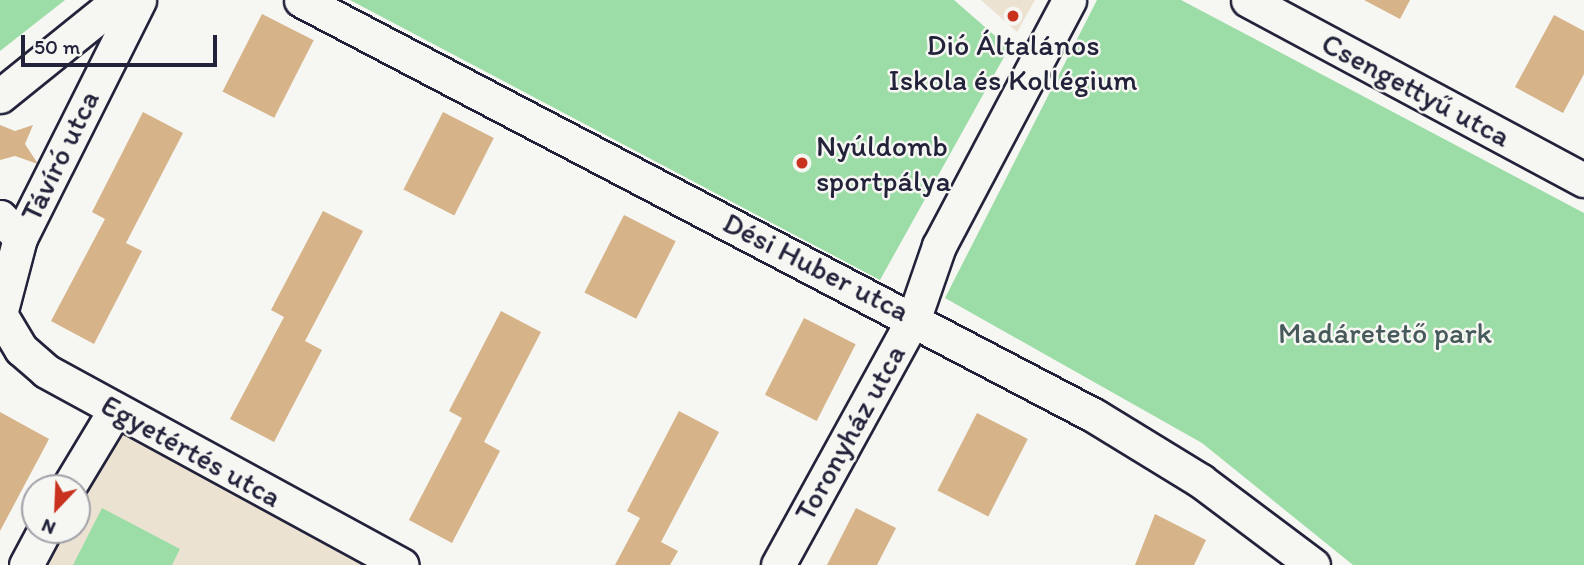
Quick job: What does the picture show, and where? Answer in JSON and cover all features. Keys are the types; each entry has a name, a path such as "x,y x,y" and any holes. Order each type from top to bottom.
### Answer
{"street":[{"name":"Távíró utca","path":"0,96 119,0"},
{"name":"Távíró utca","path":"10,228 139,0"},
{"name":"Dési Huber utca","path":"301,0 914,318 1165,459 1313,565"},
{"name":"Toronyház utca","path":"778,565 914,318 939,246 1069,0"},
{"name":"Csengettyű utca","path":"1248,0 1584,180"},
{"name":"Egyetértés utca","path":"10,228 0,314 21,349 46,370 115,410 402,565"},
{"path":"76,474 115,410"},
{"path":"26,565 37,544"}],"shaded area":[{"name":"Dió Általános Iskola és Kollégium","path":"981,0 1035,0 1017,32"},
{"path":"116,419 388,565 37,565 48,544 91,544 91,474 87,474"}],"green space":[{"path":"0,0 65,0 0,51"},
{"name":"Nyúldomb sportpálya","path":"350,0 954,0 1009,48 880,280"},
{"name":"Madáretető park","path":"1097,0 1181,0 1584,213 1584,565 1353,565 1202,443 945,298"},
{"path":"102,508 180,549 172,565 73,565 84,544 91,544 91,530"}],"building":[{"path":"1364,0 1410,0 1400,19"},
{"path":"262,14 314,40 274,118 223,92"},
{"path":"1554,15 1584,31 1584,74 1563,113 1515,87"},
{"path":"143,112 183,133 126,243 142,251 94,344 51,321 105,219 92,212"},
{"path":"443,112 494,138 454,215 404,190"},
{"path":"0,125 15,131 33,125 25,144 38,164 15,156 0,160"},
{"path":"323,211 363,231 305,341 322,350 274,442 230,419 284,317 271,310"},
{"path":"624,215 676,241 636,319 585,293"},
{"path":"501,311 541,332 484,442 500,451 452,543 409,520 462,418 449,411"},
{"path":"804,318 856,344 817,421 765,395"},
{"path":"679,411 719,432 661,542 678,551 670,565 615,565 640,518 627,511"},
{"path":"0,412 49,439 30,474 21,474 21,492 0,531"},
{"path":"977,413 1028,439 988,516 938,491"},
{"path":"856,508 896,528 877,565 827,565"},
{"path":"1155,514 1206,540 1194,565 1135,565"}],"place":[{"name":"Dió Általános Iskola és Kollégium","path":"1013,16"},
{"name":"Nyúldomb sportpálya","path":"802,163"}]}
